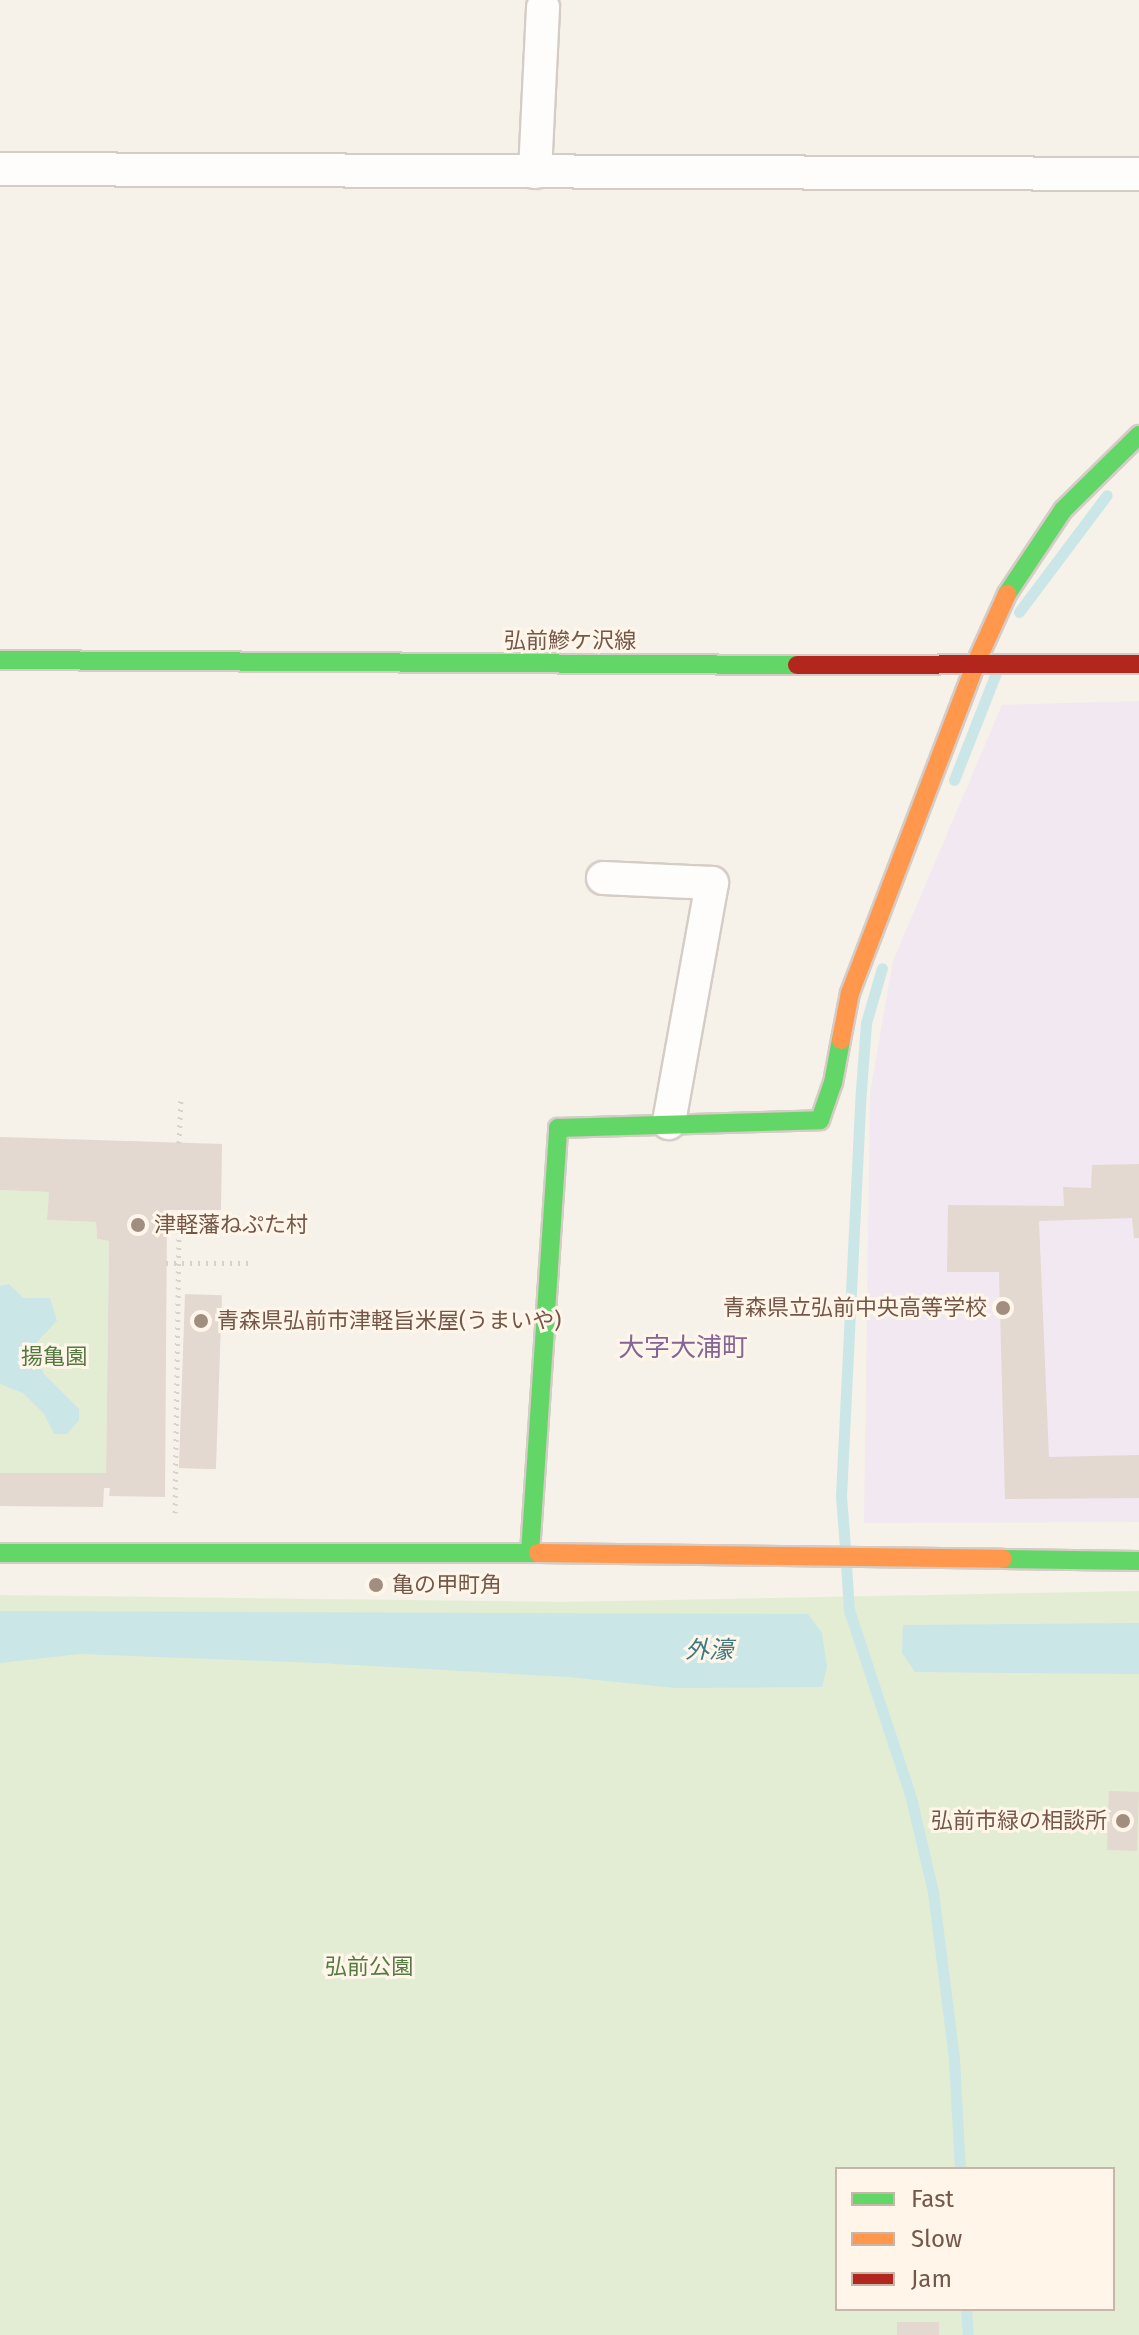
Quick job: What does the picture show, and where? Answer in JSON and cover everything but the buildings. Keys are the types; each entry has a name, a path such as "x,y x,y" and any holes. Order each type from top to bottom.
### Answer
{"street":[{"path":"535,172 543,7"},
{"path":"0,169 1139,174"},
{"path":"530,1553 548,1239 558,1128 820,1120 833,1083 850,993 1011,584 1063,510 1139,435"},
{"name":"弘前鰺ケ沢線","path":"0,660 1139,664"},
{"path":"603,878 712,883 669,1123"},
{"path":"0,1553 530,1553 1139,1561"}],"path":[{"path":"179,1143 181,1097"},
{"path":"175,1522 179,1210"},
{"path":"166,1263 252,1263"}],"shaded area":[{"name":"青森県立弘前中央高等学校","path":"1139,701 1139,1522 864,1523 870,1093 893,961 1002,705"}],"green space":[{"name":"揚亀園","path":"0,1190 49,1192 48,1220 96,1222 97,1239 109,1241 106,1473 0,1473"},
{"name":"弘前公園","path":"1139,1591 1139,2335 0,2335 0,1595 562,1602"}],"water":[{"path":"9,1284 23,1298 50,1298 57,1321 37,1342 36,1358 44,1374 79,1409 79,1420 67,1434 54,1434 44,1414 23,1393 0,1384 0,1286"},
{"name":"外濠","path":"0,1611 808,1614 822,1633 827,1667 822,1687 675,1688 568,1677 80,1654 0,1663"},
{"path":"1139,1623 1139,1674 915,1672 902,1653 903,1625"}],"waterway":[{"path":"1019,612 1107,495"},
{"path":"954,780 996,673"},
{"path":"845,1547 841,1496 861,1090 866,1023 882,968"},
{"path":"846,1564 849,1610 911,1798 933,1892 954,2059 960,2167"},
{"path":"966,2311 968,2335"}],"traffic: fast":[{"path":"1007,594 1063,510 1139,435"},
{"path":"0,660 797,665"},
{"path":"530,1553 558,1128 820,1120 833,1083 841,1040"},
{"path":"0,1553 538,1553"},
{"path":"1003,1559 1139,1561"}],"traffic: slow":[{"path":"841,1040 850,993 975,665 1007,594"},
{"path":"538,1553 1003,1559"}],"traffic: jam":[{"path":"797,665 1139,664"}],"place":[{"name":"津軽藩ねぷた村","path":"138,1225"},
{"name":"青森県立弘前中央高等学校","path":"1003,1308"},
{"name":"青森県弘前市津軽旨米屋(うまいや)","path":"201,1321"},
{"name":"亀の甲町角","path":"376,1585"},
{"name":"弘前市緑の相談所","path":"1123,1821"}],"district":[{"name":"大字大浦町","path":"683,1348"}]}
